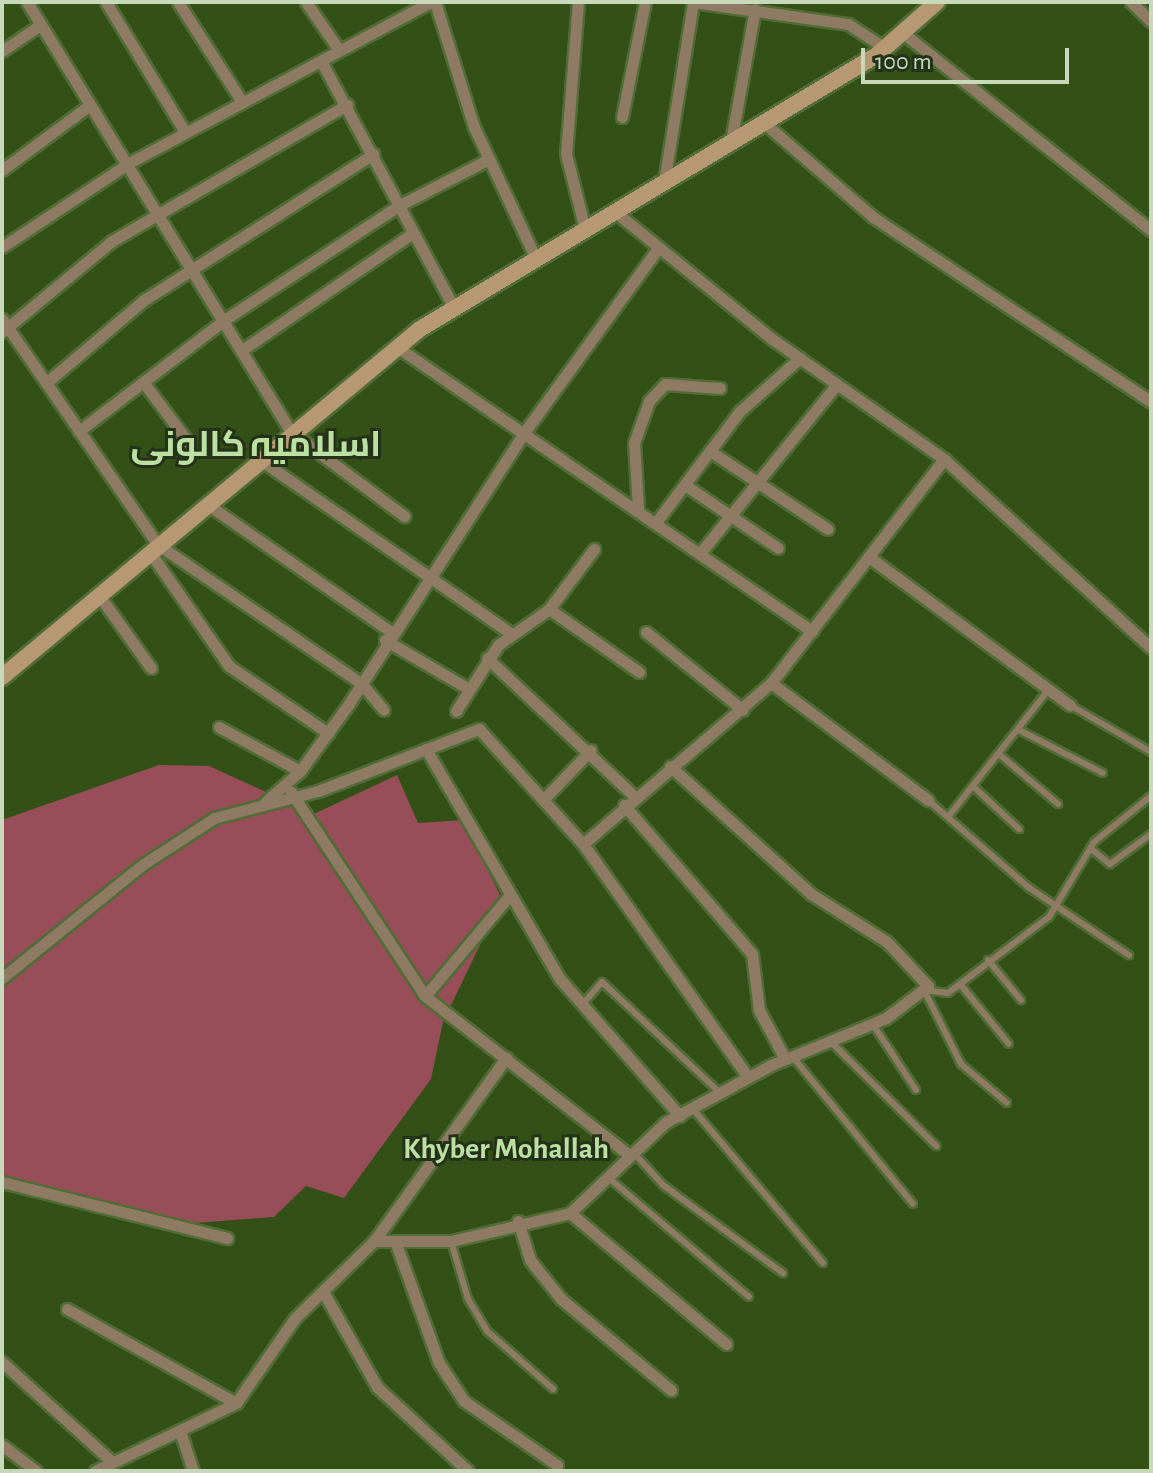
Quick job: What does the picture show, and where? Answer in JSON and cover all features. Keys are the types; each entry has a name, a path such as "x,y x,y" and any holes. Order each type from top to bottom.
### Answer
{"street":[{"path":"27,2 162,216 291,432 404,516"},
{"path":"106,2 185,132"},
{"path":"178,2 241,100"},
{"path":"306,2 339,50"},
{"path":"2,247 129,163 241,100 429,2 489,159 536,259"},
{"path":"578,2 566,154 585,229"},
{"path":"622,117 645,2"},
{"path":"664,182 693,2 746,5 848,24 885,48"},
{"path":"2,677 291,432 397,347 454,308 885,48 937,2"},
{"path":"1131,2 1151,21"},
{"path":"731,141 746,5"},
{"path":"2,51 40,25"},
{"path":"903,33 1151,230"},
{"path":"321,61 373,154 410,235 454,308"},
{"path":"2,170 90,105"},
{"path":"328,733 229,666 79,431 4,327 112,241 162,216 347,105"},
{"path":"763,122 873,217 1151,402"},
{"path":"46,383 192,267 373,154"},
{"path":"79,431 224,320 398,206 489,159"},
{"path":"614,211 656,251 800,358 944,459 1151,648"},
{"path":"242,350 410,235"},
{"path":"261,805 300,771 328,733 388,636 526,430 656,251"},
{"path":"397,347 526,430 812,631"},
{"path":"657,521 740,411 800,358"},
{"path":"143,382 189,443"},
{"path":"638,508 634,443 649,401 665,384 720,388"},
{"path":"701,552 837,384"},
{"path":"710,451 828,529"},
{"path":"259,459 510,633"},
{"path":"583,844 634,796 743,710 771,683 944,459"},
{"path":"685,485 778,548"},
{"path":"207,504 388,636 469,689"},
{"path":"153,548 361,683 384,710"},
{"path":"456,711 487,658 510,633 549,609 594,549"},
{"path":"869,557 1070,705"},
{"path":"98,594 151,668"},
{"path":"549,609 639,672"},
{"path":"646,632 743,710"},
{"path":"487,658 591,750 634,796"},
{"path":"771,683 928,800"},
{"path":"219,727 300,771"},
{"path":"2,978 142,865 214,818 294,797 479,729 583,844 747,1076"},
{"path":"426,749 509,896 582,1005 680,1116"},
{"path":"543,800 591,750"},
{"path":"374,1241 451,1241 518,1221 570,1213 610,1179 631,1154 718,1091 872,1023 928,986 887,942 811,894 670,766"},
{"path":"286,784 425,996 631,1154"},
{"path":"624,805 752,954 759,1010 788,1058"},
{"path":"425,996 509,896"},
{"path":"95,1471 111,1461 181,1434 236,1403 295,1318 325,1295 374,1241 506,1058"},
{"path":"2,1182 227,1238"},
{"path":"570,1213 726,1344"},
{"path":"518,1221 530,1260 561,1299 671,1390"},
{"path":"395,1241 439,1363 464,1401 557,1465"},
{"path":"325,1295 377,1387 468,1471"},
{"path":"67,1309 236,1403"},
{"path":"2,1362 111,1461"},
{"path":"181,1434 193,1471"},
{"path":"2,1445 36,1471"}],"lane":[{"path":"948,817 976,789 1049,689"},
{"path":"1070,705 1151,752"},
{"path":"1019,730 1103,773"},
{"path":"1000,755 1058,804"},
{"path":"976,789 1019,829"},
{"path":"924,990 948,993 1049,917 1090,848 1151,796"},
{"path":"928,800 1056,902 1129,955"},
{"path":"1090,848 1110,864 1151,834"},
{"path":"988,960 1021,1000"},
{"path":"582,1005 602,982 718,1091"},
{"path":"960,984 1009,1044"},
{"path":"924,990 961,1064 1007,1103"},
{"path":"872,1023 916,1090"},
{"path":"829,1040 936,1146"},
{"path":"788,1058 913,1204"},
{"path":"692,1108 823,1263"},
{"path":"631,1154 663,1185 783,1273"},
{"path":"610,1179 749,1297"},
{"path":"451,1241 468,1299 487,1331 553,1389"}],"shaded area":[{"path":"159,765 209,766 314,814 397,775 418,823 463,820 502,899 443,1022 431,1079 344,1198 306,1186 274,1217 195,1223 2,1175 2,820"}],"district":[{"name":"اسلامیہ کالونی","path":"256,446"},
{"name":"Khyber Mohallah","path":"506,1149"}]}
